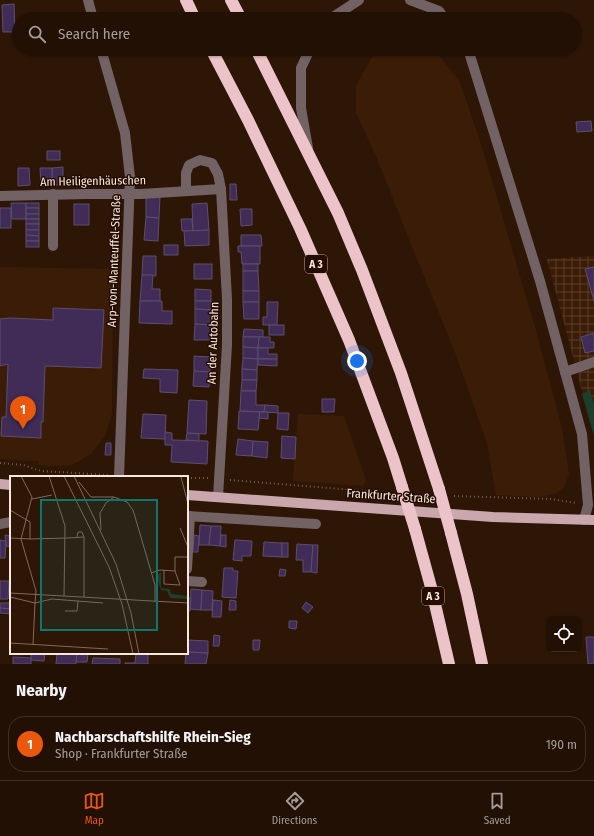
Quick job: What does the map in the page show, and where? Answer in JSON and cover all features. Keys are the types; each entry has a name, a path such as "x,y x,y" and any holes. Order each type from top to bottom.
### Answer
{"highway":[{"path":"186,0 192,12"},
{"path":"231,0 237,12"},
{"name":"A 3","path":"215,56 248,120 300,228 357,362 393,458 415,529 431,587 449,664"},
{"path":"260,56 338,213 382,320 415,412 439,489 467,594 482,664"}],"main road":[{"path":"0,484 10,485"},
{"name":"Frankfurter Straße","path":"188,495 493,517 589,520"}],"street":[{"path":"88,0 91,12"},
{"path":"341,12 360,0"},
{"path":"410,0 440,12"},
{"name":"Arp-von-Manteuffel-Straße","path":"103,56 125,133 130,177 119,476"},
{"path":"307,56 301,68 301,108 309,154"},
{"path":"470,56 540,281 582,434 589,520"},
{"path":"186,191 186,172 189,165 200,160 212,163 218,174 221,189"},
{"name":"Am Heiligenhäuschen","path":"0,196 53,194 141,194 221,189"},
{"name":"An der Autobahn","path":"218,497 227,337 227,299 221,189"},
{"path":"53,194 53,246"},
{"path":"565,372 594,362"},
{"path":"188,542 189,516 316,524"},
{"path":"0,524 10,522"},
{"path":"188,581 202,582"}],"path":[{"path":"0,463 23,465 41,471 119,476"}],"shaded area":[{"path":"373,56 440,56 460,82 482,147 535,327 562,428 569,474 563,489 555,494 538,497 496,495 487,443 456,355 376,156 356,113 356,86"},
{"path":"594,256 594,436 547,259"},
{"path":"0,267 113,269 112,413 105,436 91,454 72,465 49,466 39,465 38,461 0,459"},
{"path":"298,414 344,416 366,480 363,486 293,481"}],"green space":[{"path":"590,390 594,404 594,436 582,394"}],"building":[{"path":"14,4 14,12 12,12 12,32 3,32 2,5"},
{"path":"591,121 592,131 577,132 576,122"},
{"path":"47,151 60,151 60,160 47,160"},
{"path":"63,167 63,185 52,185 52,168"},
{"path":"18,168 29,168 30,185 18,186"},
{"path":"40,168 52,168 52,185 41,185"},
{"path":"230,184 236,184 237,200 230,200"},
{"path":"146,197 160,197 159,218 146,217"},
{"path":"11,203 26,203 26,219 12,219"},
{"path":"26,203 39,203 39,208 26,208"},
{"path":"207,203 209,230 193,231 192,204"},
{"path":"74,204 89,204 89,225 74,225"},
{"path":"0,208 11,208 11,228 0,228"},
{"path":"26,208 39,208 39,214 26,214"},
{"path":"240,209 252,209 252,225 241,226"},
{"path":"26,214 39,214 39,219 26,219"},
{"path":"146,217 159,218 158,241 144,240"},
{"path":"26,219 39,219 39,224 26,224"},
{"path":"181,219 192,219 193,231 182,231"},
{"path":"26,224 39,224 39,230 26,230"},
{"path":"26,230 39,230 39,236 26,235"},
{"path":"209,230 209,245 185,246 184,231"},
{"path":"26,235 39,236 39,241 26,241"},
{"path":"241,235 261,235 262,246 241,246"},
{"path":"26,241 39,241 39,247 26,247"},
{"path":"164,245 178,245 178,255 164,255"},
{"path":"238,246 260,246 260,264 242,264 241,252 238,252"},
{"path":"143,256 156,256 156,276 142,275"},
{"path":"194,264 212,264 212,279 194,279"},
{"path":"243,264 258,264 258,271 243,271"},
{"path":"594,267 594,301 585,269"},
{"path":"243,271 258,271 259,291 243,291"},
{"path":"142,275 153,275 152,289 160,289 160,301 140,301"},
{"path":"195,289 211,290 211,301 195,301"},
{"path":"243,291 259,291 259,302 243,302"},
{"path":"140,301 162,301 162,311 172,311 172,324 139,323"},
{"path":"195,301 211,301 211,310 195,309"},
{"path":"243,302 259,302 259,319 244,319"},
{"path":"267,302 278,302 277,325 263,325 263,317 267,317"},
{"path":"53,308 104,310 101,368 45,366 41,438 1,436 2,417 6,417 8,364 0,366 0,319 53,320"},
{"path":"195,309 211,310 211,325 195,324"},
{"path":"195,324 211,325 210,340 194,340"},
{"path":"269,325 284,325 284,335 269,335"},
{"path":"244,329 263,330 263,337 243,337"},
{"path":"594,333 594,351 585,353 581,337"},
{"path":"243,337 259,337 258,348 243,347"},
{"path":"259,337 270,337 270,342 274,342 274,348 258,348"},
{"path":"243,347 258,348 258,359 243,358"},
{"path":"258,348 268,348 268,354 277,354 277,359 258,359"},
{"path":"194,356 210,357 210,372 194,371"},
{"path":"243,358 258,359 257,370 242,369"},
{"path":"258,359 277,359 277,366 258,365"},
{"path":"144,369 178,370 177,393 160,392 160,379 143,378"},
{"path":"242,369 257,370 257,380 242,380"},
{"path":"194,371 210,372 209,387 193,386"},
{"path":"242,380 257,380 256,391 241,391"},
{"path":"241,391 256,391 256,405 265,405 264,412 240,411"},
{"path":"322,399 335,399 334,412 322,412"},
{"path":"189,400 207,401 206,434 187,433"},
{"path":"265,405 278,406 278,413 264,412"},
{"path":"239,411 260,412 258,430 238,429"},
{"path":"260,412 268,412 268,419 259,418"},
{"path":"278,413 289,413 288,430 277,429"},
{"path":"143,414 166,415 165,439 141,438"},
{"path":"165,432 172,433 172,440 208,441 207,464 171,462 172,445 165,445"},
{"path":"187,433 199,434 199,441 186,440"},
{"path":"282,436 296,437 295,459 281,458"},
{"path":"238,439 253,441 252,456 236,455"},
{"path":"253,441 268,442 267,458 252,456"},
{"path":"106,443 111,443 111,455 105,455"},
{"path":"200,525 211,526 209,545 199,545"},
{"path":"211,526 221,526 220,546 209,545"},
{"path":"5,535 10,536 10,547 6,546"},
{"path":"194,535 199,536 198,552 193,552"},
{"path":"221,535 226,535 226,547 220,546"},
{"path":"0,540 6,541 5,558 0,558"},
{"path":"235,540 252,541 251,556 242,556 242,561 233,560"},
{"path":"264,542 282,543 282,557 263,556"},
{"path":"282,543 288,543 288,557 282,557"},
{"path":"297,544 313,545 311,572 303,572 303,560 296,560"},
{"path":"313,545 318,545 317,573 311,572"},
{"path":"224,568 233,568 233,571 238,571 236,598 222,597"},
{"path":"280,569 286,570 285,576 279,576"},
{"path":"0,581 9,581 8,599 0,599"},
{"path":"191,589 202,590 201,610 190,609"},
{"path":"202,590 213,591 212,610 201,610"},
{"path":"188,598 191,598 190,611 188,611"},
{"path":"213,600 222,601 221,617 212,617"},
{"path":"230,600 236,601 236,610 229,610"},
{"path":"306,602 313,607 308,613 302,608"},
{"path":"0,603 10,603 10,609 0,608"},
{"path":"0,608 10,609 10,614 0,613"},
{"path":"289,621 297,621 296,629 289,628"},
{"path":"214,635 220,636 219,646 213,646"},
{"path":"586,637 594,637 594,664 588,664"},
{"path":"188,640 208,641 208,653 188,652"},
{"path":"253,640 260,640 259,650 253,650"},
{"path":"188,652 208,653 206,664 185,664 186,654 188,654"},
{"path":"31,654 45,654 44,661 31,660"},
{"path":"57,654 77,654 76,664 56,664"},
{"path":"77,654 88,654 87,662 76,662"},
{"path":"136,654 148,654 148,664 125,664 135,663"},
{"path":"13,657 31,658 31,664 13,664"},
{"path":"93,658 120,659 120,664 92,664"}],"place":[{"name":"Nachbarschaftshilfe Rhein-Sieg","path":"23,429"}]}
